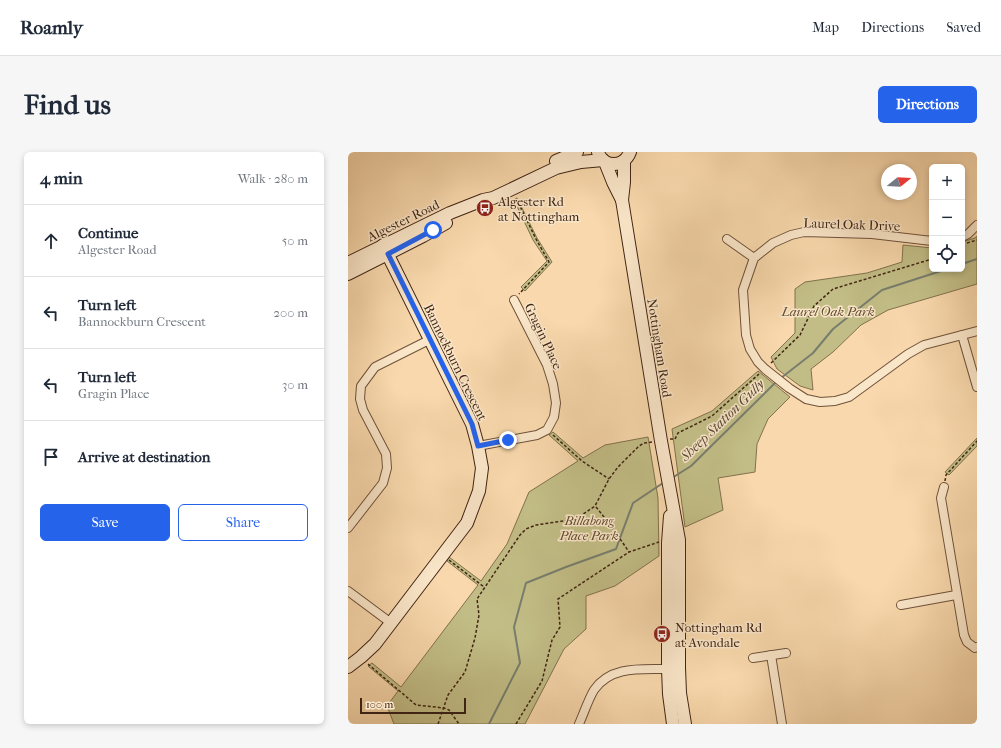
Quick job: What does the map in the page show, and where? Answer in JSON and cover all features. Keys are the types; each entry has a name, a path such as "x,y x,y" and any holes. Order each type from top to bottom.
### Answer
{"street":[{"name":"Algester Road","path":"348,263 423,236 453,219 491,194 534,170 577,152"},
{"name":"Algester Road","path":"483,200 493,198 550,171 569,164 602,158 615,164 630,155"},
{"name":"Nottingham Road","path":"630,155 622,200 661,441 679,540 674,669 669,694 673,724"},
{"name":"Nottingham Road","path":"602,158 622,200"},
{"path":"964,236 977,225"},
{"name":"Laurel Oak Drive","path":"754,258 773,243 791,235 804,232 872,234 929,241"},
{"path":"727,239 754,258 744,290 746,334 750,349 758,362 768,371 789,388 806,399 820,402 835,401 849,397 908,354 924,346 977,331"},
{"name":"Algester Road","path":"348,274 385,250"},
{"name":"Bannockburn Crescent","path":"348,667 376,644 467,523 479,491 482,468 472,424 431,339 385,250"},
{"name":"Gragin Place","path":"514,300 547,366 553,384 556,403 554,417 547,430"},
{"path":"962,335 977,387"},
{"path":"348,528 383,483 387,468 386,454 363,410 360,399 361,386 375,367 431,339"},
{"path":"478,446 537,435 547,430"},
{"path":"944,487 941,498 956,595 964,635 967,642 977,648"},
{"path":"348,590 391,623"},
{"path":"901,605 956,595"},
{"path":"753,658 786,653"},
{"path":"771,655 782,724"},
{"name":"Nottingham Road","path":"674,669 685,724"},
{"path":"579,724 594,690 603,679 613,673 627,670 674,669"}],"path":[{"path":"514,300 549,262 515,198 520,195"},
{"path":"965,244 977,240"},
{"path":"438,724 448,695 465,672 475,638 479,615 477,598 520,535 526,529 536,525 576,518 595,506 618,467 639,446 644,443 675,439 678,433 712,416 768,371 800,335 814,306 833,289 929,259"},
{"path":"547,430 582,460 610,479"},
{"path":"944,487 946,475 977,441"},
{"path":"595,506 629,552"},
{"path":"516,724 542,682 552,640 560,627 558,599 629,552 662,541"},
{"path":"443,555 485,588"},
{"path":"361,657 416,704 449,710 459,724"}],"green space":[{"path":"517,198 537,238 552,262 525,291 521,287 547,261 533,240 514,200"},
{"name":"Laurel Oak Park","path":"977,236 977,284 888,310 861,325 833,352 811,369 813,390 800,386 777,369 771,357 795,333 795,289 805,282 867,273 902,262 903,245 929,248 929,272 965,272 965,241"},
{"path":"758,371 790,397 768,419 757,444 755,472 718,478 723,510 685,527 672,429 712,411"},
{"name":"Billabong Place Park","path":"553,432 583,458 605,445 648,437 658,498 659,556 615,586 586,596 586,629 564,649 525,724 394,724 387,706 398,691 368,666 372,663 401,687 478,585 447,561 449,557 481,581 507,544 529,492 578,461 549,435"},
{"path":"977,438 977,446 949,475 945,472"}],"waterway":[{"name":"Sheep Station Gully","path":"965,263 977,259"},
{"name":"Sheep Station Gully","path":"781,378 813,353 833,329 882,290 938,272"},
{"name":"Sheep Station Gully","path":"672,478 691,466 777,381"},
{"name":"Sheep Station Gully","path":"489,724 520,663 514,627 526,583 616,549 633,503 663,483"}],"place":[{"name":"Algester Rd at Nottingham","path":"485,208"},
{"name":"Nottingham Rd at Avondale","path":"662,634"}],"route":[{"path":"433,230 388,254 472,424 478,446 508,440"}]}
